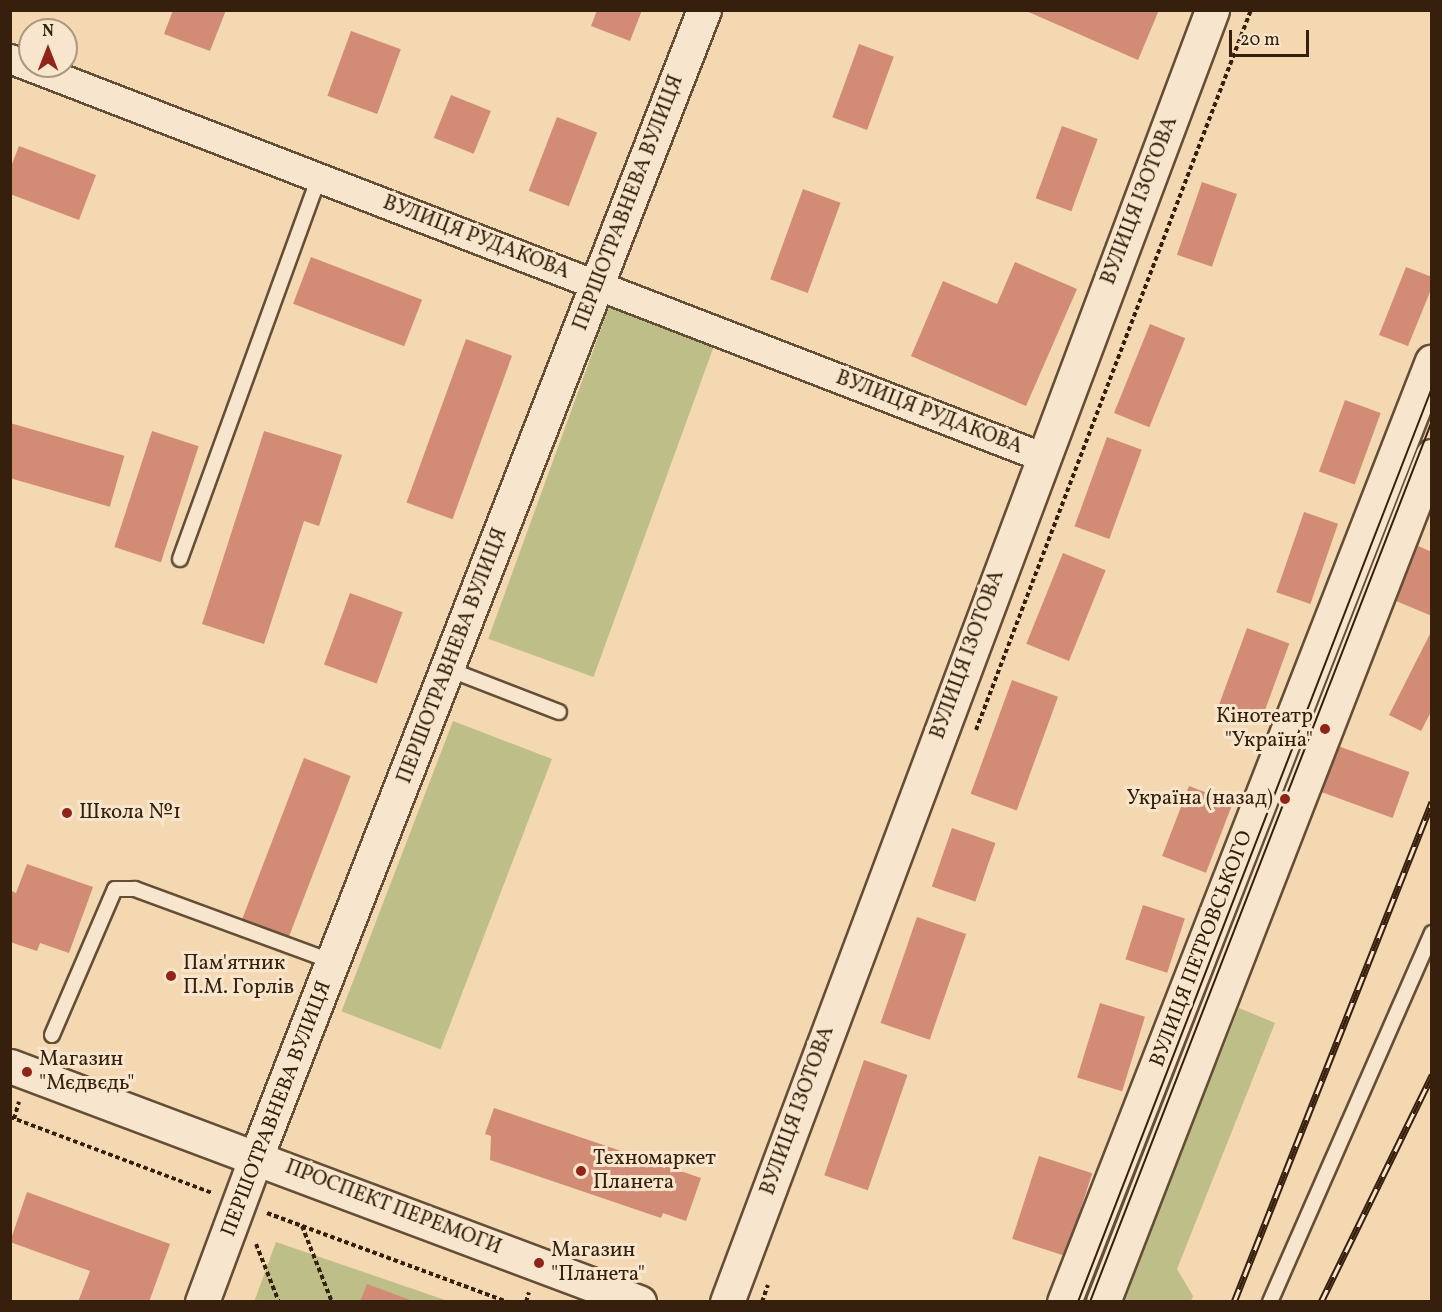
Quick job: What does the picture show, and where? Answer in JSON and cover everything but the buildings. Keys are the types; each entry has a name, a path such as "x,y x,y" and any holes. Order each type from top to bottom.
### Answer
{"main road":[{"name":"ПЕРШОТРАВНЕВА ВУЛИЦЯ","path":"202,1302 256,1157 334,963 704,10"},
{"name":"ВУЛИЦЯ ІЗОТОВА","path":"726,1302 1212,10"},
{"name":"ВУЛИЦЯ ПЕТРОВСЬКОГО","path":"1064,1302 1431,361"},
{"name":"ВУЛИЦЯ ПЕТРОВСЬКОГО","path":"1103,1302 1431,456"},
{"name":"ПРОСПЕКТ ПЕРЕМОГИ","path":"10,1066 639,1302"}],"street":[{"name":"ВУЛИЦЯ РУДАКОВА","path":"10,59 1042,457"}],"lane":[{"path":"180,559 319,178"},
{"path":"448,669 560,712"},
{"path":"52,1035 115,889 135,889 334,963"},
{"path":"1270,1302 1431,933"}],"path":[{"path":"974,738 1251,10"},
{"path":"10,1117 508,1302"},
{"path":"239,1203 279,1302"},
{"path":"302,1225 332,1302"},
{"path":"762,1302 770,1281"}],"green space":[{"path":"609,307 714,345 594,677 488,639"},
{"path":"453,721 552,759 441,1049 342,1011"},
{"path":"1239,1008 1275,1023 1177,1269 1193,1296 1191,1301 1122,1301"},
{"path":"276,1242 448,1301 254,1302"}],"tram line":[{"path":"1078,1302 1432,388"},
{"path":"1090,1302 1432,421"}],"railway":[{"path":"1234,1302 1432,802"},
{"path":"1321,1302 1432,1075"}],"place":[{"name":"Кінотеатр \"Україна\"","path":"1325,729"},
{"name":"Україна (назад)","path":"1285,799"},
{"name":"Школа №1","path":"67,813"},
{"name":"Пам'ятник П.М. Горлів","path":"171,976"},
{"name":"Магазин \"Мєдвєдь\"","path":"27,1072"},
{"name":"Техномаркет Планета","path":"581,1171"},
{"name":"Магазин \"Планета\"","path":"539,1263"}]}
